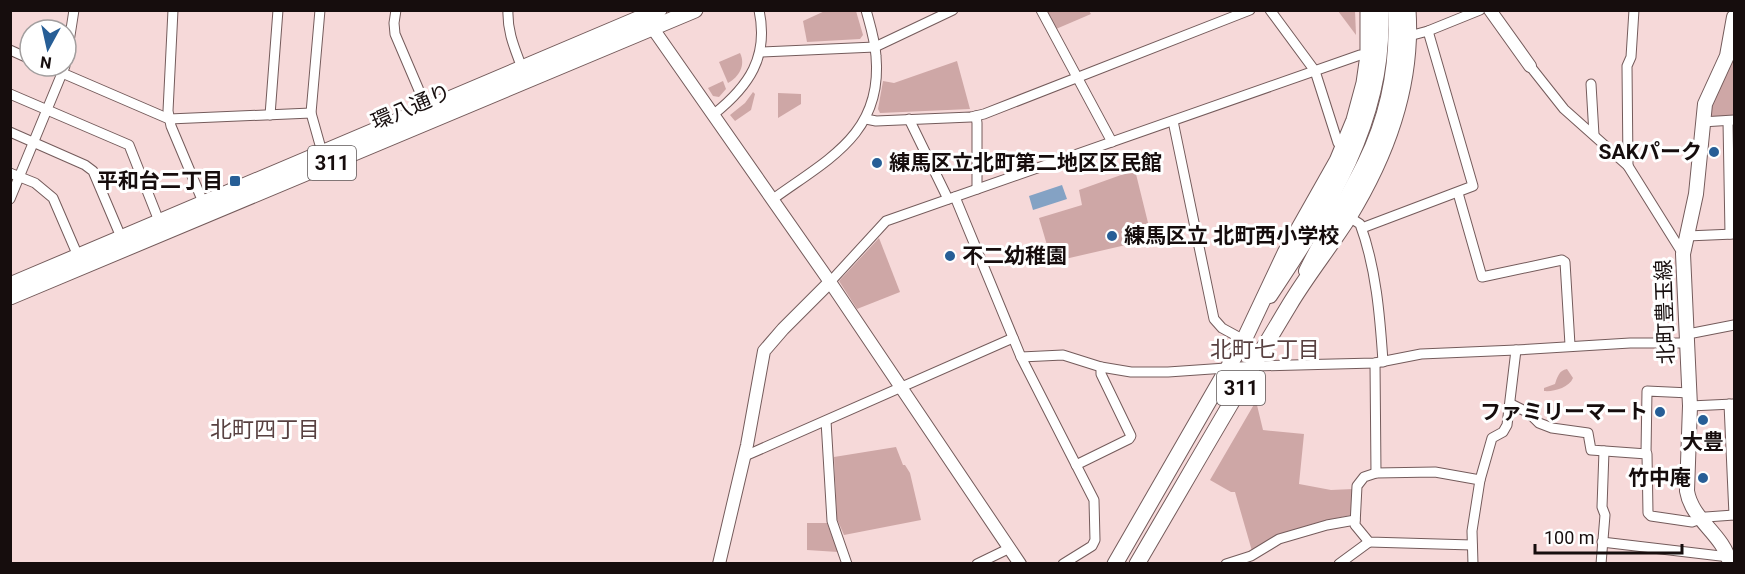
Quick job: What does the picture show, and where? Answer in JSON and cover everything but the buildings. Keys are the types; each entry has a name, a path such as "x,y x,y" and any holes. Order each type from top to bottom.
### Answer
{"main road":[{"name":"環八通り","path":"10,297 646,19 659,10"},
{"name":"環八通り","path":"10,285 522,68 646,19 695,10"},
{"path":"1344,145 1359,103 1368,56 1368,10"},
{"path":"1257,316 1325,208 1362,134 1377,79 1382,35 1381,10"},
{"path":"1291,302 1319,245 1361,171 1377,135 1392,77 1395,10"},
{"path":"1350,216 1380,159 1395,117 1403,87 1409,36 1408,10"},
{"name":"北町豊玉線","path":"1730,560 1724,546 1690,504 1686,491 1690,399 1683,254 1696,194 1702,122 1709,92 1726,56 1734,17"},
{"name":"311","path":"1115,564 1244,340 1285,253 1322,190 1344,145"},
{"name":"311","path":"1137,564 1291,302 1350,216"}],"street":[{"path":"173,10 169,119 202,202"},
{"path":"270,115 278,10"},
{"path":"320,10 311,113 322,152"},
{"path":"396,10 394,34 427,109"},
{"path":"508,10 511,40 522,68"},
{"path":"714,114 750,78 760,52 762,36 759,10"},
{"path":"773,199 841,149 866,119 875,88 875,47 866,10"},
{"path":"760,52 875,47 953,10"},
{"path":"1041,10 1112,142"},
{"path":"866,119 976,116 1250,10"},
{"path":"1270,10 1315,71 1338,143 1344,145"},
{"path":"1409,36 1428,31 1480,10"},
{"path":"1490,10 1564,110 1628,166 1683,254"},
{"path":"1628,166 1627,66 1631,57 1634,10"},
{"path":"646,19 830,282 1020,564"},
{"path":"1362,228 1472,188 1474,184 1428,31"},
{"path":"719,564 744,456 764,351 886,221 1360,54 1368,56"},
{"path":"78,77 169,119 311,113"},
{"path":"10,199 15,175 34,143 61,78"},
{"path":"1591,84 1594,135"},
{"path":"10,94 129,145 159,221"},
{"path":"976,116 976,189"},
{"path":"909,119 951,198 1021,357 1094,500 1095,540 1092,546 1063,564"},
{"path":"1173,121 1214,319 1222,328 1244,340"},
{"path":"1688,236 1732,234 1731,121 1702,122"},
{"path":"10,132 85,165 93,171 121,237"},
{"path":"15,175 42,187 52,198 78,256"},
{"path":"1458,193 1482,277 1562,260 1565,262 1570,345"},
{"path":"1350,216 1357,220 1362,228 1377,301 1379,363 1376,473"},
{"path":"1021,357 1063,355 1101,367 1137,372 1379,363 1421,354 1688,338 1734,325"},
{"path":"744,456 1013,338"},
{"path":"1473,564 1472,531 1480,480 1492,438 1503,432 1507,425 1516,350"},
{"path":"1076,465 1131,436 1101,374 1101,367"},
{"path":"1647,391 1690,399 1732,404 1734,515 1714,516 1692,522 1649,515 1646,453 1647,391"},
{"path":"1511,404 1529,413 1539,423 1552,428 1588,433 1591,450 1646,453"},
{"path":"826,421 832,521 845,552 847,564"},
{"path":"1601,564 1605,515 1602,507 1604,451"},
{"path":"1369,542 1356,527 1355,520 1358,486 1364,477 1376,473 1435,472 1480,480"},
{"path":"1226,564 1251,556 1279,539 1327,525 1355,520"},
{"path":"1339,564 1369,542 1472,545"},
{"path":"1602,542 1730,560"},
{"path":"977,564 1010,548"},
{"path":"1682,564 1683,552"}],"shaded area":[{"path":"827,10 856,11 863,35 860,39 807,42 803,21"},
{"path":"1047,11 1089,11 1091,14 1056,29"},
{"path":"1338,11 1355,11 1356,35"},
{"path":"1734,38 1734,118 1712,119 1707,113"},
{"path":"740,53 742,66 728,83 719,62"},
{"path":"957,61 970,109 880,113 878,109 883,81 894,83"},
{"path":"723,81 726,89 719,97 713,96 708,88"},
{"path":"753,92 755,94 751,110 735,121 730,115 745,103"},
{"path":"778,93 801,94 801,104 778,118"},
{"path":"1135,170 1152,239 1052,262 1039,218 1082,205 1079,190"},
{"path":"879,238 900,292 857,309 839,281"},
{"path":"1567,369 1573,378 1568,384 1556,390 1544,391 1544,388 1555,384 1560,373"},
{"path":"1256,401 1263,430 1304,434 1299,484 1331,490 1353,489 1351,515 1277,535 1252,551 1235,492 1210,480"},
{"path":"896,447 903,465 910,473 921,520 844,535 837,519 834,457"},
{"path":"807,523 827,523 838,552 807,550"}],"water":[{"path":"1062,185 1067,199 1033,210 1029,196"}],"place":[{"name":"SAKパーク","path":"1714,152"},
{"name":"練馬区立北町第二地区区民館","path":"877,163"},
{"name":"平和台二丁目","path":"235,181"},
{"name":"練馬区立 北町西小学校","path":"1112,236"},
{"name":"不二幼稚園","path":"950,256"},
{"name":"ファミリーマート","path":"1660,412"},
{"name":"大豊","path":"1703,420"},
{"name":"竹中庵","path":"1703,478"}],"district":[{"name":"北町七丁目","path":"1265,349"},
{"name":"北町四丁目","path":"265,429"}]}
